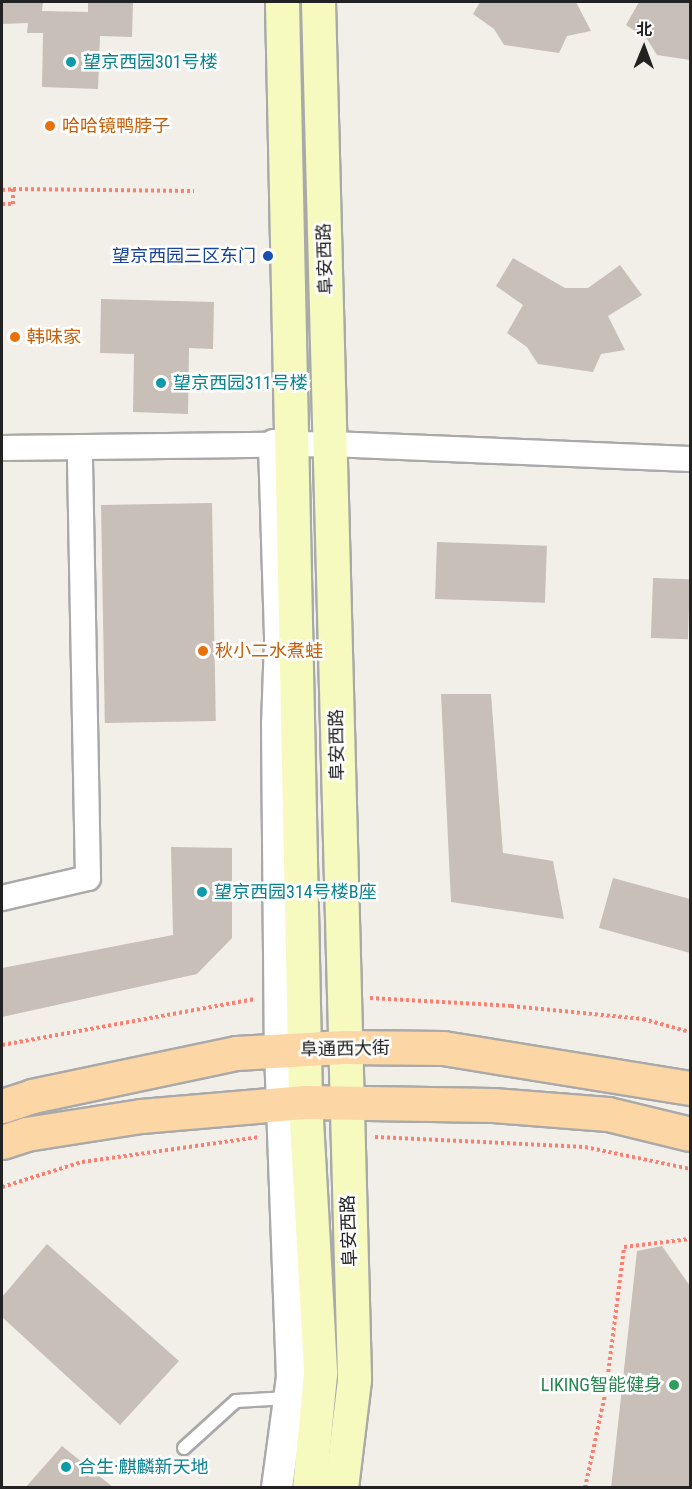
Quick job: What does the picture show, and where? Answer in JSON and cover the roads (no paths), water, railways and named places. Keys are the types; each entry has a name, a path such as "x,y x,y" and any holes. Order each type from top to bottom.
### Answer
{"main road":[{"name":"阜安西路","path":"282,2 283,445 292,1050 294,1102 320,1374 309,1488"},
{"name":"阜安西路","path":"318,2 331,444 343,1047 354,1380 341,1488"},
{"name":"阜通西大街","path":"2,1106 32,1096 236,1053 343,1047 443,1048 690,1088"},
{"path":"2,1142 26,1134 141,1116 294,1102 493,1105 608,1114 690,1134"}],"street":[{"path":"2,448 331,444 690,459"},
{"path":"2,898 88,878 80,447"},
{"path":"277,1488 290,1398 294,1102"}],"lane":[{"path":"184,1448 236,1401 290,1398"}],"place":[{"name":"望京西园301号楼","path":"71,62"},
{"name":"哈哈镜鸭脖子","path":"50,126"},
{"name":"望京西园三区东门","path":"268,256"},
{"name":"韩味家","path":"15,337"},
{"name":"望京西园311号楼","path":"161,383"},
{"name":"秋小二水煮蛙","path":"203,651"},
{"name":"望京西园314号楼B座","path":"202,892"},
{"name":"LIKING智能健身","path":"674,1385"},
{"name":"合生·麒麟新天地","path":"66,1467"}]}
